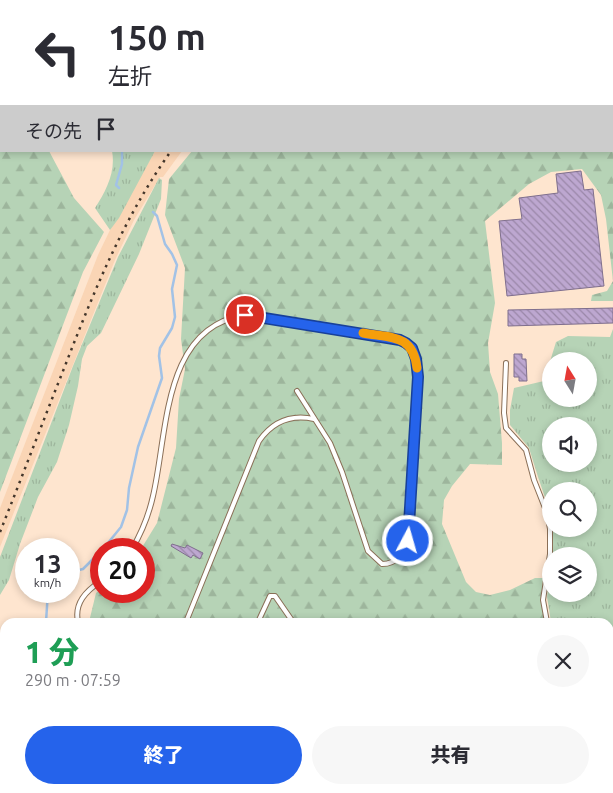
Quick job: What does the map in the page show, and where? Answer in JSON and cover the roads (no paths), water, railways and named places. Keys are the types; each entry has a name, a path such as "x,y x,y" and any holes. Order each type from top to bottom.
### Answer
{"lane":[{"path":"137,538 147,518 154,495 169,400 185,357 203,334 217,324 232,317 245,315 400,340 412,348 416,359 418,389 409,535 406,548 396,561 382,564 368,551 342,472 330,443 297,391"},
{"path":"506,363 504,413 506,428 526,450 534,480 547,513 550,530 550,554 543,600 546,618"},
{"path":"188,618 259,441 269,428 278,423 302,416 314,419"},
{"path":"78,618 77,608 82,599 90,591"},
{"path":"260,618 270,596 274,596 290,618"}],"waterway":[{"path":"119,188 116,185 122,164 122,152"},
{"path":"112,538 121,527 127,510 129,488 138,447 162,378 159,356 160,348 172,328 175,317 172,289 177,265 165,244 157,216 153,212"},
{"path":"80,570 90,562"},
{"path":"46,618 47,603"}],"railway":[{"path":"0,532 76,338 111,255 124,228 170,152"}]}
